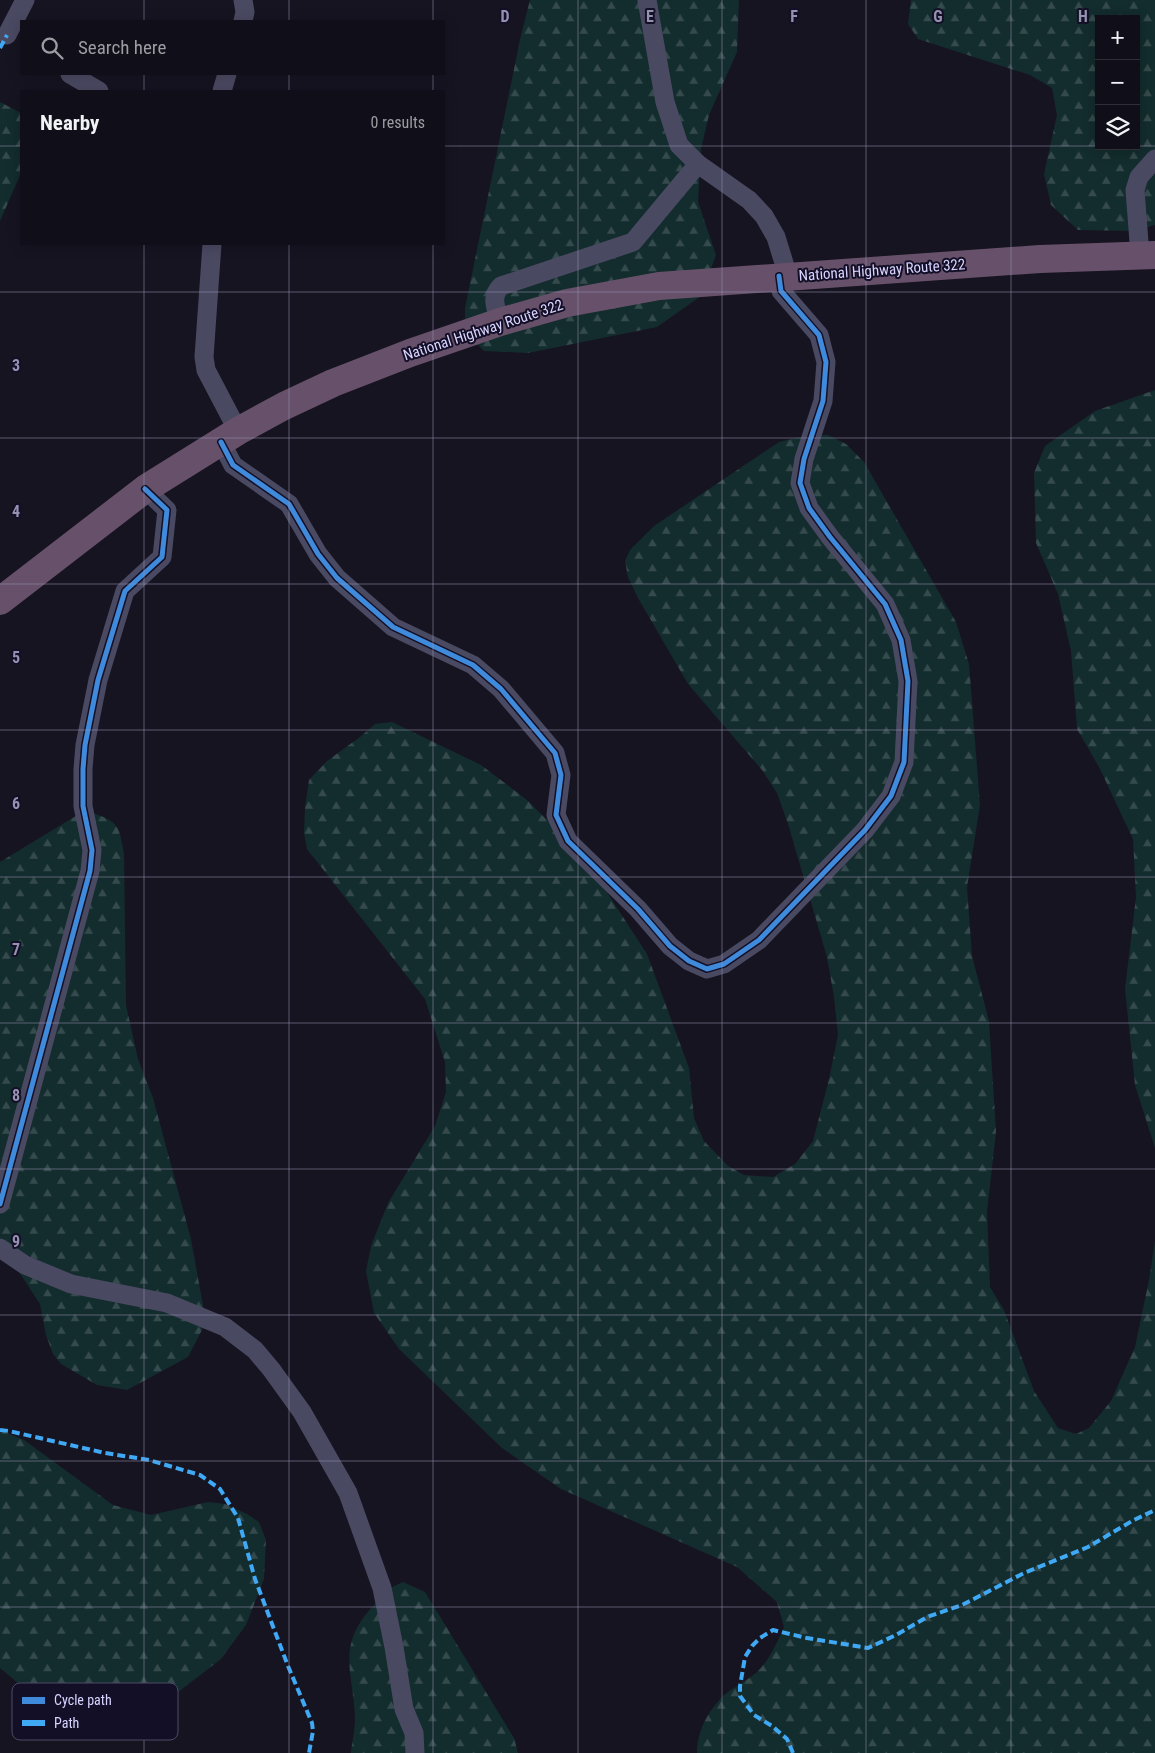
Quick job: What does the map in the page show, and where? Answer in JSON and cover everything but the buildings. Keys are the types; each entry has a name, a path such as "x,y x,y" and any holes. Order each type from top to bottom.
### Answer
{"highway":[{"name":"National Highway Route 322","path":"0,601 145,489 284,406 333,383 410,353 500,322 567,303 659,286 1040,258 1148,255"}],"street":[{"path":"9,36 25,0"},
{"path":"242,20 245,12 243,0"},
{"path":"212,245 204,357 206,370 230,437 233,465 289,504 318,554 337,578 393,627 473,665 501,689 555,753 561,775 556,815 568,841 638,909 670,946 688,961 707,968 724,964 759,940 865,830 891,796 904,762 908,681 901,640 885,604 830,537 809,508 800,483 804,459 823,401 826,362 819,336 781,291 784,276 776,237 764,216 749,200 698,164 679,145 666,102 647,0"},
{"path":"72,75 96,90"},
{"path":"222,90 227,75"},
{"path":"1148,255 1135,190 1139,177 1155,159"},
{"path":"500,322 494,299 495,292 501,286 633,242 698,164"},
{"path":"0,1204 90,871 92,850 83,806 83,769 85,745 98,680 125,591 162,557 167,510 145,489"},
{"path":"0,1248 25,1265 71,1284 167,1303 225,1327 255,1350 271,1369 302,1412 348,1493 382,1588 404,1709 414,1733 415,1753"}],"green space":[{"path":"530,0 739,0 737,52 709,115 701,149 698,202 716,255 701,296 657,327 528,353 484,351 465,332 465,308 521,35"},
{"path":"911,0 1155,0 1155,225 1133,231 1078,230 1051,205 1044,174 1057,115 1052,88 1030,75 918,39 908,24"},
{"path":"0,102 20,112 20,175 0,221"},
{"path":"1155,390 1155,1148 1135,1085 1125,989 1136,897 1133,839 1099,767 1077,729 1071,651 1058,594 1036,543 1034,473 1045,446 1095,411"},
{"path":"808,435 828,435 846,444 864,462 956,622 969,664 980,805 967,887 972,956 989,1021 996,1132 987,1212 990,1287 1004,1310 1034,1391 1058,1428 1076,1434 1089,1428 1111,1401 1135,1347 1155,1241 1155,1753 697,1753 701,1729 713,1708 724,1695 756,1673 769,1657 784,1627 777,1602 737,1567 561,1489 502,1448 399,1349 374,1313 366,1271 371,1246 388,1203 435,1126 446,1092 445,1062 425,999 307,849 304,833 309,780 327,761 375,724 392,722 481,765 527,800 584,857 647,954 689,1068 694,1118 704,1141 728,1166 744,1175 773,1177 795,1164 813,1141 838,1035 827,957 788,824 777,793 762,770 688,684 638,598 628,577 625,561 630,550 654,526 779,442"},
{"path":"90,812 112,822 121,837 124,854 126,1005 138,1059 153,1098 191,1239 206,1322 188,1357 127,1390 97,1385 61,1364 53,1354 46,1335 40,1304 0,1243 0,862 79,814"},
{"path":"0,1430 24,1440 113,1505 151,1515 208,1502 225,1504 259,1522 266,1540 264,1579 246,1625 221,1659 178,1692 178,1683 18,1683 0,1668"},
{"path":"403,1582 425,1592 514,1738 518,1753 351,1753 355,1718 349,1659 354,1634 362,1620 380,1598 390,1589"}],"marked path":[{"path":"0,48 7,35"},
{"path":"0,1430 105,1453 149,1460 200,1475 220,1489 238,1518 255,1579 312,1723 313,1731 309,1753"},
{"path":"793,1753 787,1739 772,1726 754,1715 740,1696 745,1657 760,1638 773,1630 807,1638 868,1648 896,1635 927,1617 962,1605 1024,1573 1088,1547 1155,1510"}],"cycle path":[{"path":"221,442 233,465 289,504 318,554 337,578 393,627 473,665 501,689 555,753 561,775 556,815 568,841 638,909 670,946 689,961 707,969 724,964 759,940 865,830 891,796 904,762 908,681 901,640 885,604 830,537 809,508 800,483 804,459 823,401 826,362 819,335 781,291 779,276"},
{"path":"0,1204 90,871 92,850 83,806 83,769 85,745 98,680 125,591 162,557 167,510 145,489"}]}
